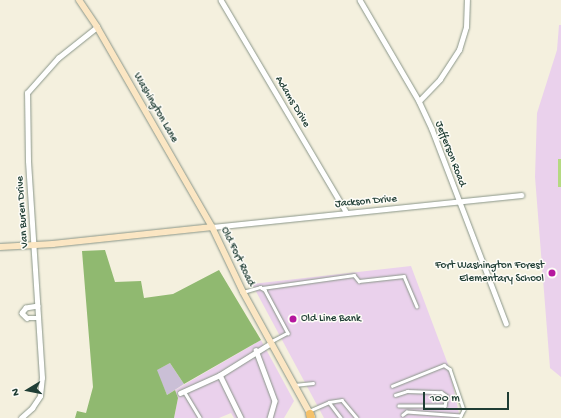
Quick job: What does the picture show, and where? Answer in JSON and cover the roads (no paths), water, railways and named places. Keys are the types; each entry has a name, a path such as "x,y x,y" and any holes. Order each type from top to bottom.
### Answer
{"main road":[{"name":"Washington Lane","path":"79,0 97,27 212,228"},
{"name":"Old Fort Road","path":"0,247 212,228 243,292 311,415"}],"street":[{"name":"Adams Drive","path":"221,0 347,212"},
{"name":"Jefferson Road","path":"360,0 419,101 432,129 506,323"},
{"path":"419,101 440,79 459,50 466,27 466,0"},
{"name":"Van Buren Drive","path":"21,418 32,408 42,388 27,93 58,58 97,27"},
{"name":"Jackson Drive","path":"212,228 347,212 459,203 521,195"},
{"path":"38,306 26,308 22,313 27,318 39,318"},
{"path":"182,392 220,375 256,350 271,343"},
{"path":"256,350 275,401 270,418"},
{"path":"220,375 241,418"}],"lane":[{"path":"243,292 354,275 359,281 404,276 417,306"},
{"path":"262,288 288,333 271,343"},
{"path":"392,386 444,365 450,369 464,410 461,416 407,412 402,415"},
{"path":"294,386 313,383"},
{"path":"395,395 407,391 441,392 447,396 445,406 399,406"},
{"path":"182,392 200,418"},
{"path":"311,415 329,402 342,400 357,418"},
{"path":"329,402 340,416"},
{"path":"344,409 349,408"},
{"path":"347,414 353,413"},
{"path":"433,413 433,418"}],"place":[{"name":"Fort Washington Forest Elementary School","path":"552,273"},
{"name":"Old Line Bank","path":"293,319"}]}
